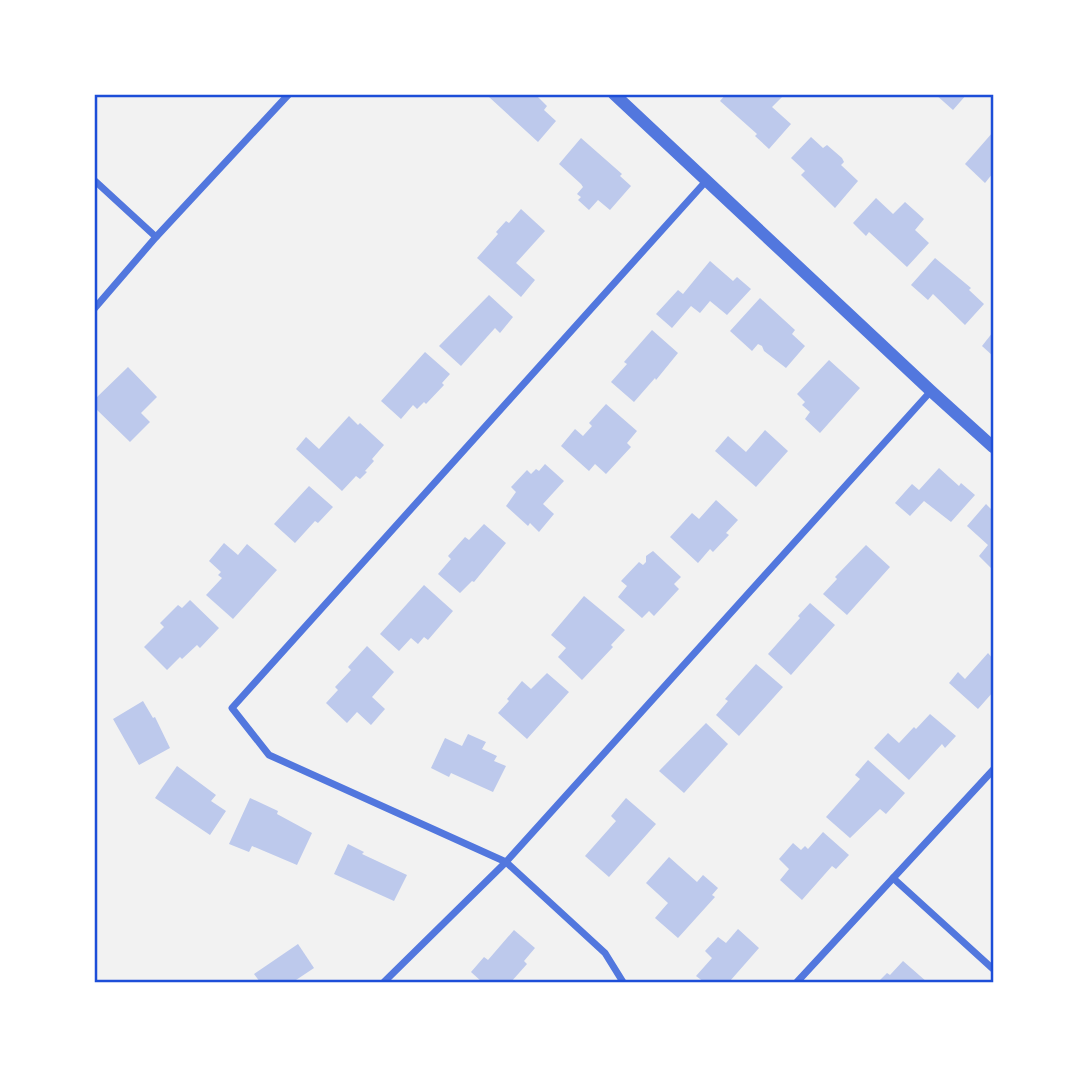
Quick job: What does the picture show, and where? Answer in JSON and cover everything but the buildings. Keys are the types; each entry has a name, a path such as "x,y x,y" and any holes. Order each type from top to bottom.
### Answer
{"street":[{"path":"94,309 156,237 289,94"},
{"path":"614,94 993,447"},
{"path":"94,180 156,237"},
{"path":"623,982 605,953 506,862 270,755 232,708 706,180"},
{"path":"384,982 506,862 931,391"},
{"path":"797,982 993,769"},
{"path":"893,878 993,969"}]}
